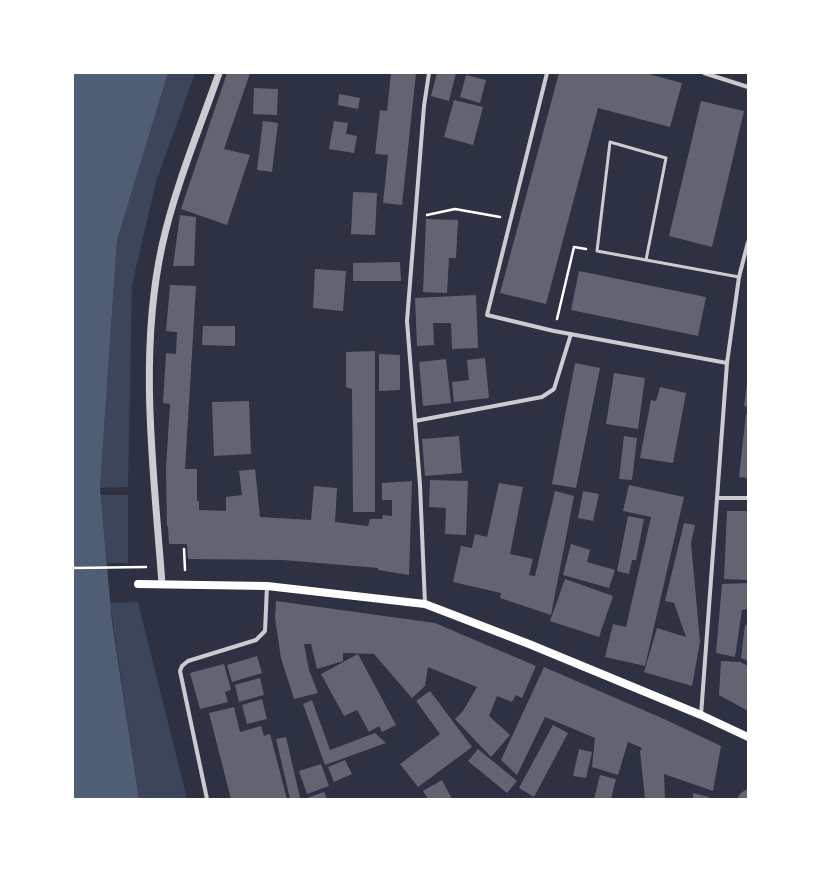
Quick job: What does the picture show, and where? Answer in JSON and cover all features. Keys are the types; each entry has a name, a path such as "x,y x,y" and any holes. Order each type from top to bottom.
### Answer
{"main road":[{"path":"138,584 267,586 425,604 529,644 701,715 748,737"}],"street":[{"path":"162,584 151,418 150,355 152,310 162,246 175,198 219,73"},
{"path":"425,604 420,485 407,321 424,106 429,73"},
{"path":"547,73 486,315 554,331 727,363"},
{"path":"704,73 748,87"},
{"path":"701,715 727,363 739,277 748,242"},
{"path":"415,421 542,397 554,389 571,334"},
{"path":"717,498 748,498"},
{"path":"207,799 180,671 182,666 188,661 256,640 262,635 265,632 267,586"}],"lane":[{"path":"646,260 666,158 610,142 597,251 646,260 739,277"}],"path":[{"path":"416,217 455,209 511,218"},
{"path":"554,331 574,247"},
{"path":"184,549 184,560"},
{"path":"73,568 140,567"}],"shaded area":[{"path":"73,73 168,73 117,240 100,488 112,622 139,799 73,799"},
{"path":"168,73 195,73 156,182 132,285 128,487 100,488 117,240"},
{"path":"100,495 128,495 128,563 107,563"},
{"path":"138,602 187,799 139,799 110,603"}],"building":[{"path":"227,73 250,73 224,149 250,155 227,225 181,209"},
{"path":"391,73 416,73 402,205 383,203 388,155 375,154 380,110 387,111"},
{"path":"437,73 456,73 449,101 431,96"},
{"path":"559,73 645,73 682,83 670,127 598,108 546,304 500,293"},
{"path":"466,75 486,80 480,103 460,97"},
{"path":"254,88 278,89 277,115 253,114"},
{"path":"339,94 360,98 358,109 338,105"},
{"path":"454,100 483,107 473,145 444,137"},
{"path":"701,101 744,111 712,247 669,236"},
{"path":"263,121 278,123 272,172 257,170"},
{"path":"334,121 348,123 346,134 357,136 354,153 329,149"},
{"path":"353,192 377,193 375,235 351,234"},
{"path":"180,215 196,217 194,266 173,266"},
{"path":"426,219 458,220 456,258 449,258 447,293 423,292"},
{"path":"400,262 401,281 353,281 353,263"},
{"path":"315,269 346,271 343,311 313,308"},
{"path":"579,271 706,297 698,336 571,310"},
{"path":"170,285 196,286 185,469 197,469 197,501 199,501 199,510 226,511 226,497 242,495 239,471 255,469 260,517 311,520 314,486 337,488 335,522 368,526 370,519 382,519 383,515 392,516 392,500 382,500 382,483 412,481 409,575 378,570 378,568 283,560 188,559 187,544 169,544 167,526 166,468 170,404 163,403 166,353 176,354 177,332 166,331"},
{"path":"476,295 478,348 452,349 451,323 433,323 434,345 417,346 415,298"},
{"path":"203,326 235,326 235,346 202,345"},
{"path":"375,351 375,512 353,512 352,389 346,387 346,352"},
{"path":"379,354 400,355 400,390 379,391"},
{"path":"485,358 489,398 454,402 452,382 469,380 467,360"},
{"path":"446,359 451,403 423,406 419,362"},
{"path":"575,363 600,368 576,488 552,484"},
{"path":"614,373 645,378 638,429 606,424"},
{"path":"748,383 748,407 744,406"},
{"path":"660,387 686,393 673,463 640,458 651,400 656,401"},
{"path":"249,401 251,454 214,456 212,402"},
{"path":"746,414 748,414 748,478 739,477"},
{"path":"459,436 462,473 425,476 422,439"},
{"path":"624,436 637,438 632,480 619,479"},
{"path":"430,480 468,481 466,535 445,534 446,508 429,507"},
{"path":"499,483 523,487 510,554 533,559 529,575 535,576 555,491 574,496 551,615 500,598 501,593 453,582 461,546 472,548 475,534 487,537"},
{"path":"629,485 684,497 645,666 605,657 613,624 626,627 651,517 623,511"},
{"path":"583,491 599,494 593,521 578,518"},
{"path":"727,511 748,511 748,580 724,579"},
{"path":"628,516 644,519 636,560 632,560 629,574 617,571"},
{"path":"684,523 695,525 691,543 700,642 692,686 644,672 657,628 686,637 674,603 665,601"},
{"path":"571,544 590,550 587,562 615,570 609,588 563,575"},
{"path":"565,579 613,596 599,637 550,621"},
{"path":"748,583 748,609 742,610 735,657 716,653 722,584"},
{"path":"276,601 435,623 536,666 522,698 516,695 512,702 497,696 489,716 510,735 491,757 455,719 463,711 477,687 428,667 425,686 412,698 374,654 343,653 343,661 317,669 311,644 304,644 309,670 318,693 294,699 281,658 275,618"},
{"path":"745,625 748,626 748,661 741,658"},
{"path":"358,654 396,725 382,732 379,726 369,732 357,710 344,716 321,674"},
{"path":"257,656 262,673 232,682 227,665"},
{"path":"721,661 740,662 748,666 748,711 719,695"},
{"path":"224,664 231,690 225,692 228,702 200,709 190,673"},
{"path":"544,667 664,719 721,746 713,791 664,774 665,799 645,799 640,751 642,748 628,742 618,775 592,767 595,738 545,717 517,775 501,760"},
{"path":"260,678 264,695 239,702 235,685"},
{"path":"430,691 472,747 418,787 400,764 440,734 416,701"},
{"path":"262,699 267,719 247,724 242,705"},
{"path":"312,700 330,750 375,733 386,743 325,765 303,704"},
{"path":"234,707 240,732 261,726 264,736 270,734 287,799 231,799 209,713"},
{"path":"553,725 568,733 534,797 519,788"},
{"path":"286,737 300,798 296,799 290,799 276,739"},
{"path":"478,749 517,781 507,793 468,761"},
{"path":"579,749 592,752 586,778 573,776"},
{"path":"345,760 352,774 334,782 328,767"},
{"path":"321,764 329,786 307,794 299,771"},
{"path":"600,775 616,779 611,799 594,799"},
{"path":"442,780 452,799 428,799 423,791"},
{"path":"748,788 748,799 737,799 740,794"},
{"path":"324,792 327,799 304,799"},
{"path":"693,793 709,797 710,799 693,799"}]}
